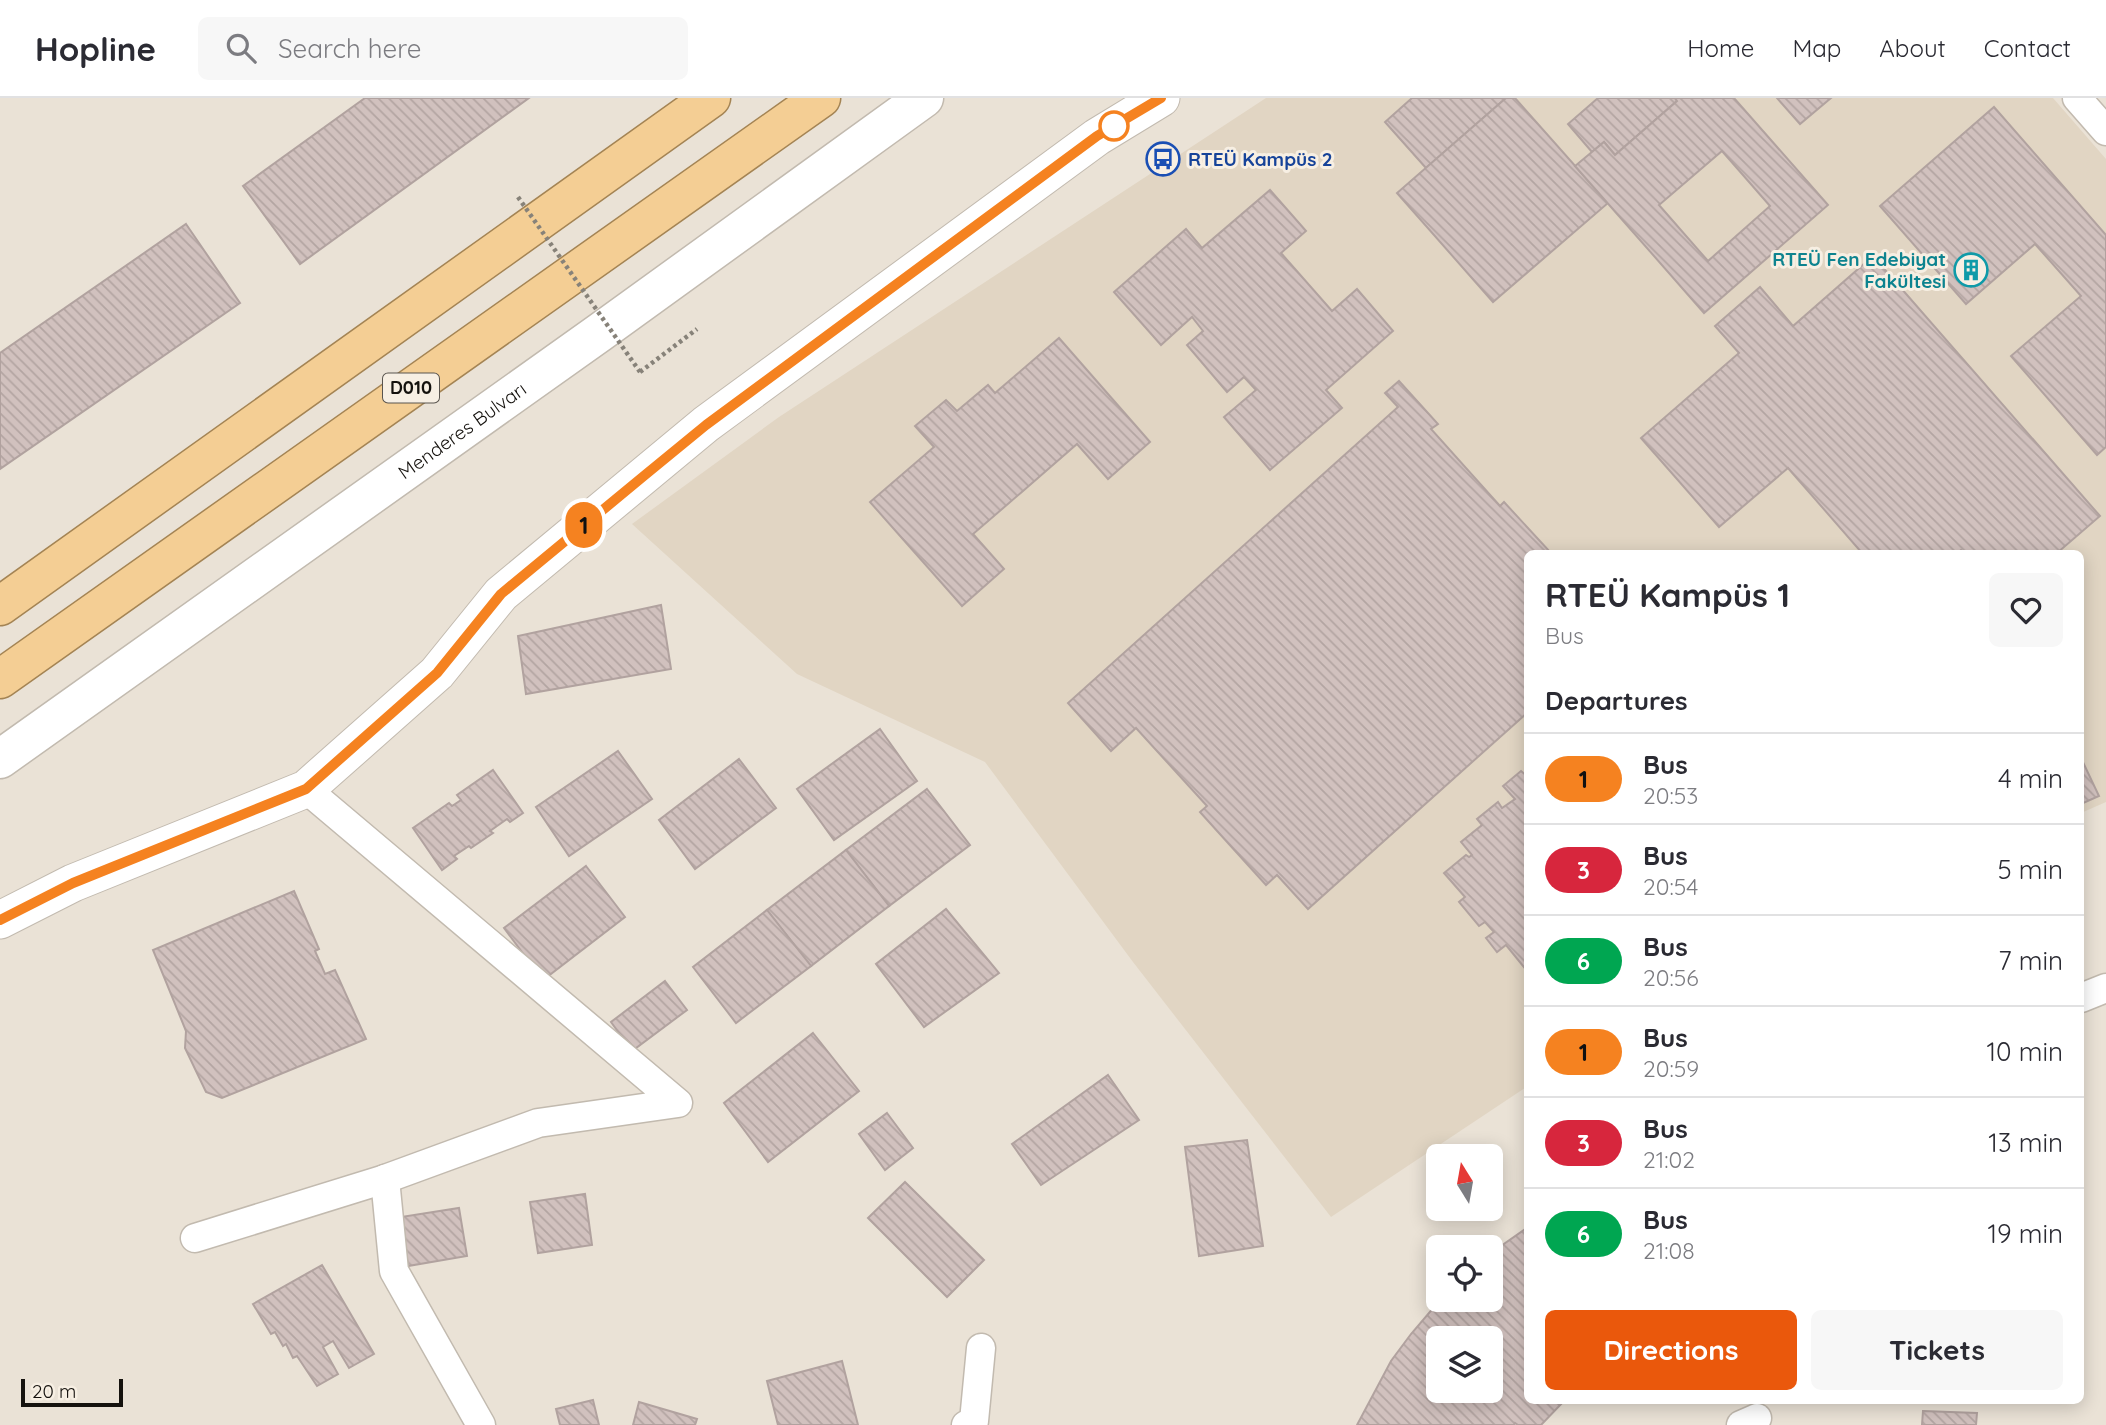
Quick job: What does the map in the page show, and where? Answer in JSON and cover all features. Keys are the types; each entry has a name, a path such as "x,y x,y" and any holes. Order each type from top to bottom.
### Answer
{"highway":[{"path":"0,606 711,98"},
{"name":"D010","path":"0,679 821,98"}],"main road":[{"name":"Menderes Bulvarı","path":"0,760 924,98"}],"street":[{"path":"0,920 73,883 306,789 437,673 501,594 695,433 1097,136 1161,98"},
{"path":"2077,98 2106,131"},
{"path":"195,1238 385,1179 538,1123 678,1103 306,789"},
{"path":"2084,997 2106,988"},
{"path":"385,1179 394,1271 481,1425"},
{"path":"966,1425 974,1421 981,1348"}],"path":[{"path":"518,197 640,372 697,329"}],"shaded area":[{"path":"1266,98 2053,98 2106,159 2106,802 2084,812 2084,550 1524,550 1524,1089 1441,1144 1426,1144 1426,1154 1331,1217 1133,962 985,762 797,674 632,524 779,417"}],"building":[{"path":"365,98 529,98 300,264 243,186"},
{"path":"1412,98 1506,98 1426,168 1385,122"},
{"path":"1506,98 1515,98 1608,203 1493,302 1397,193"},
{"path":"1598,98 1675,98 1677,101 1615,155 1604,142 1592,152 1568,124"},
{"path":"1675,98 1734,98 1828,205 1704,313 1575,166 1604,142 1615,155 1677,101","holes":["1722,151 1770,206 1708,261 1659,205"]},
{"path":"1777,98 1831,98 1800,124"},
{"name":"RTEÜ Fen Edebiyat Fakültesi","path":"1994,107 2106,235 2106,447 2097,455 2011,356 2081,296 2035,244 1966,304 1880,206"},
{"path":"1270,190 1306,231 1281,253 1332,311 1357,289 1393,331 1326,390 1342,408 1270,470 1224,417 1256,390 1244,377 1227,392 1187,345 1203,331 1192,317 1161,345 1114,292 1186,229 1202,248"},
{"path":"186,224 240,303 0,469 0,353"},
{"path":"1873,256 2100,516 2060,550 1859,550 1788,468 1719,527 1641,438 1739,353 1715,326 1760,287 1793,326"},
{"path":"1059,338 1150,442 1108,479 1077,444 973,534 1004,569 962,606 870,502 934,447 915,426 946,400 957,411 988,385 995,393"},
{"path":"1399,381 1438,424 1431,429 1500,506 1504,502 1548,550 1524,550 1524,716 1308,909 1277,875 1266,885 1200,812 1207,806 1136,728 1111,751 1068,703 1398,407 1385,393"},
{"path":"661,605 671,669 526,694 518,636"},
{"path":"880,729 917,781 834,840 797,789"},
{"path":"618,751 652,799 569,856 536,807"},
{"path":"739,759 776,808 695,869 659,820"},
{"path":"2084,764 2099,796 2084,803"},
{"path":"493,770 523,813 510,822 507,819 490,831 493,833 454,856 457,859 442,870 413,828 449,803 452,806 461,800 457,795"},
{"path":"1521,771 1524,774 1524,967 1506,945 1497,952 1486,938 1494,932 1485,922 1479,926 1459,902 1465,897 1444,873 1466,855 1472,855 1461,842 1482,825 1477,819 1498,802 1502,808 1515,799 1503,786"},
{"path":"927,789 970,845 889,906 846,850"},
{"path":"846,850 889,906 811,966 767,910"},
{"path":"586,866 625,917 543,980 504,928"},
{"path":"294,891 319,949 315,951 325,974 335,970 366,1039 222,1098 206,1092 185,1048 186,1031 153,950"},
{"path":"946,909 999,973 924,1027 876,964"},
{"path":"767,910 811,966 736,1023 693,967"},
{"path":"665,981 687,1010 632,1051 611,1022"},
{"path":"813,1033 859,1091 768,1162 724,1103"},
{"path":"1108,1075 1139,1120 1041,1185 1012,1144"},
{"path":"887,1113 913,1148 885,1170 859,1134"},
{"path":"1247,1140 1263,1246 1199,1256 1185,1147"},
{"path":"905,1182 984,1260 947,1297 868,1218"},
{"path":"585,1194 592,1245 538,1253 530,1202"},
{"path":"459,1208 467,1256 408,1266 401,1217"},
{"path":"1524,1230 1524,1404 1561,1404 1541,1425 1357,1425 1391,1361 1430,1312 1503,1312 1503,1245"},
{"path":"322,1265 374,1354 349,1368 333,1341 323,1347 338,1374 317,1386 297,1356 293,1358 286,1344 283,1346 275,1332 271,1334 253,1304"},
{"path":"842,1361 858,1425 778,1425 767,1381"},
{"path":"593,1400 599,1425 560,1425 556,1409"},
{"path":"639,1402 697,1419 695,1425 633,1425"},
{"path":"1923,1411 1977,1413 1976,1425 1922,1425"}],"bus line":[{"name":"1","path":"0,920 73,883 306,789 437,673 501,594 706,425 1097,136 1161,98"}],"place":[{"name":"RTEÜ Kampüs 2","path":"1163,159"},
{"name":"RTEÜ Fen Edebiyat Fakültesi","path":"1971,270"}]}
